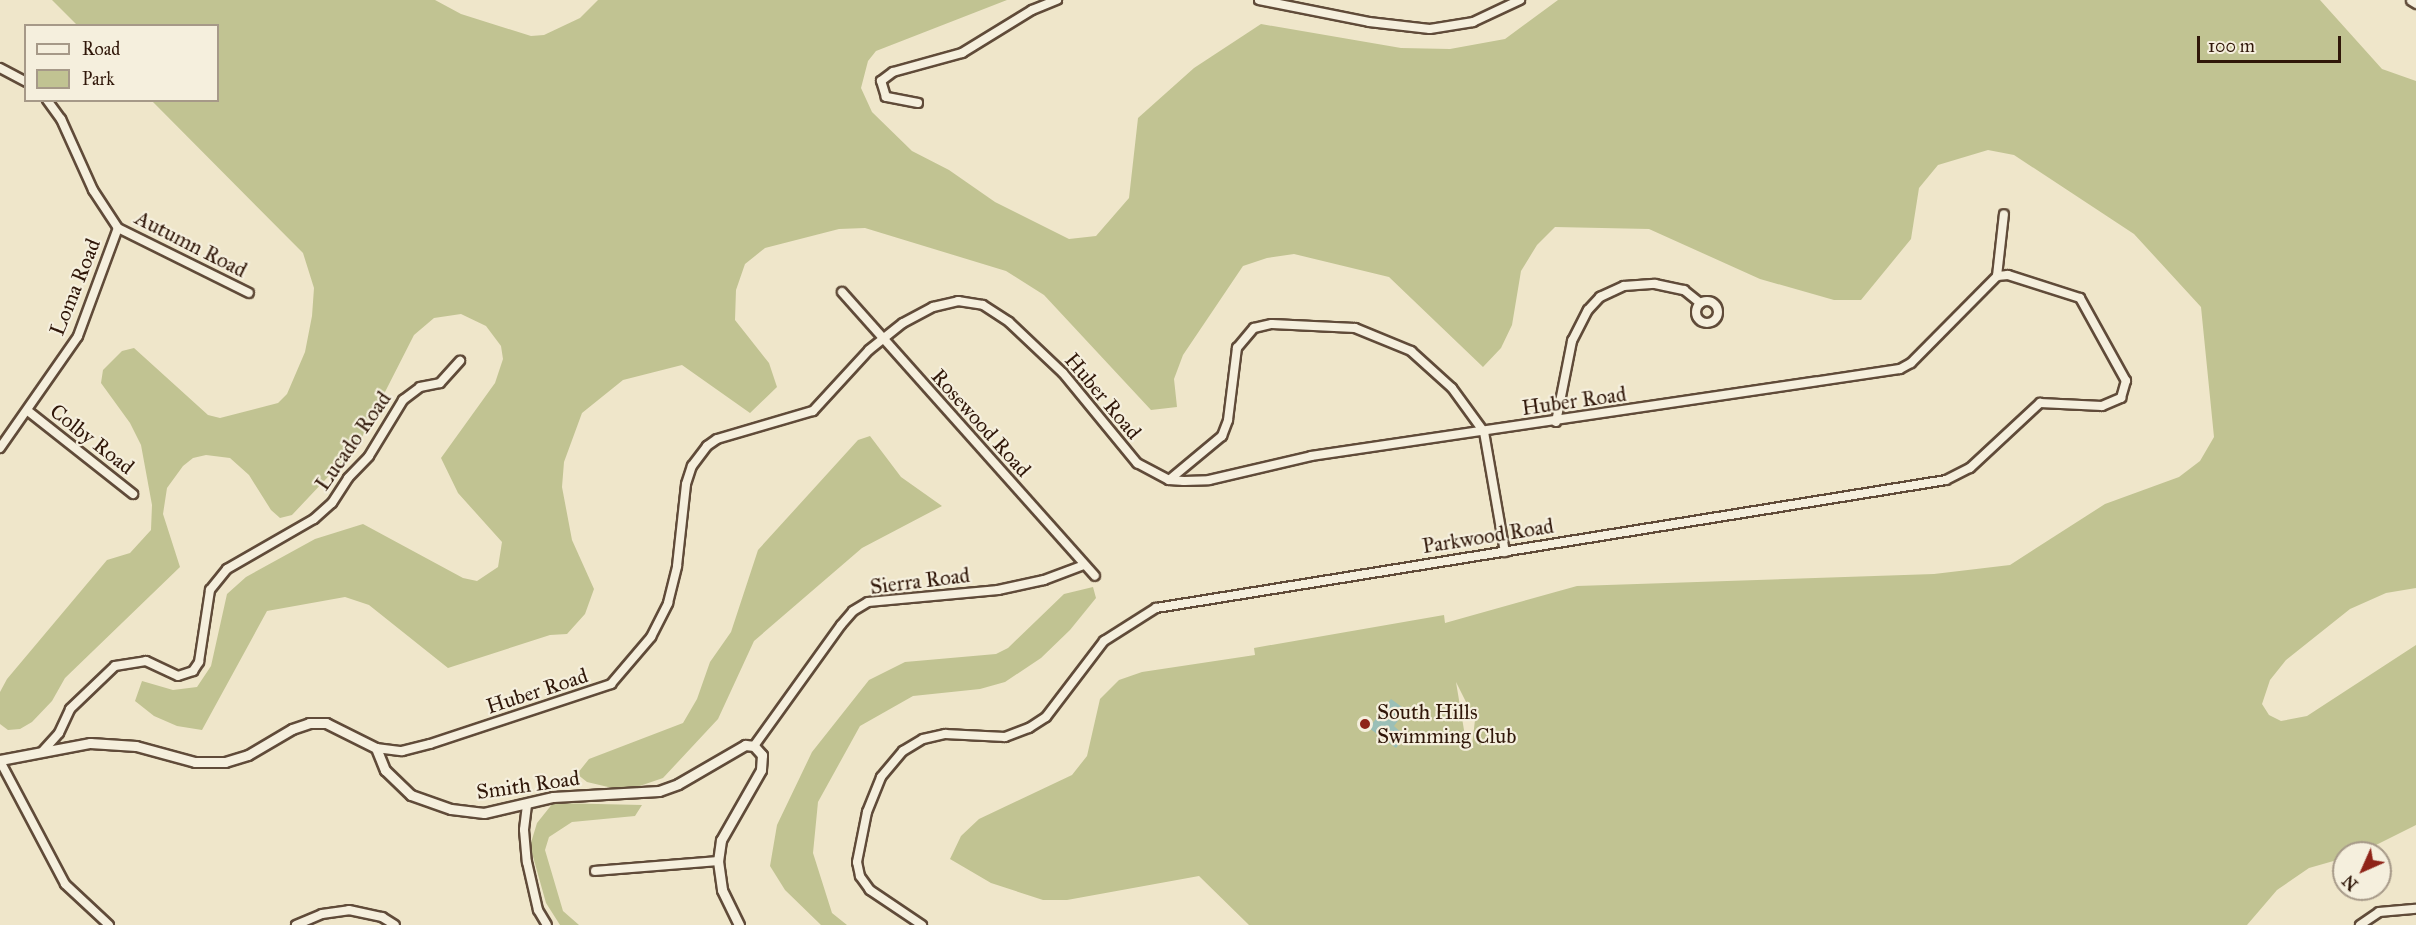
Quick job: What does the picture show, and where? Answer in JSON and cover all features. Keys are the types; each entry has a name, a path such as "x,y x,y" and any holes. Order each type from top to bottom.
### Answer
{"street":[{"path":"918,103 886,97 881,81 892,72 962,53 1032,10 1057,0"},
{"path":"1259,0 1369,22 1430,29 1473,22 1520,0"},
{"path":"2411,0 2416,3"},
{"path":"0,68 24,81"},
{"name":"Autumn Road","path":"48,102 61,119 93,190 118,228 249,293"},
{"path":"1997,276 2004,214"},
{"name":"Loma Road","path":"0,448 28,411 78,336 118,228"},
{"name":"Parkwood Road","path":"922,925 870,890 857,862 872,794 903,751 923,739 945,734 1005,737 1029,728 1046,717 1104,641 1156,608 1191,599 1505,552 1957,478 2040,403 2103,406 2121,398 2126,381 2080,298 2008,275 1997,276"},
{"name":"Huber Road","path":"376,748 402,751 430,744 611,684 646,644 668,603 678,566 686,484 701,454 717,439 813,411 882,339 903,323 933,307 958,301 983,305 1009,322 1063,373 1137,463 1170,480 1209,480 1311,456 1556,422 1900,369 1911,363 1997,276"},
{"path":"1556,422 1572,341 1588,310 1600,297 1624,286 1655,284 1684,290 1700,303"},
{"name":"Rosewood Road","path":"842,292 1095,576"},
{"path":"1170,480 1222,436 1228,420 1237,348 1254,328 1272,324 1355,328 1411,351 1452,388 1484,432 1505,552"},
{"name":"Lucado Road","path":"42,752 59,733 70,709 115,666 146,661 178,676 193,671 199,662 210,590 226,569 314,519 332,504 348,478 369,456 403,400 420,387 440,383 460,361"},
{"name":"Colby Road","path":"28,411 133,495"},
{"name":"Sierra Road","path":"754,746 841,625 853,611 868,602 998,590 1044,580 1084,565"},
{"path":"109,925 65,884 0,761 90,743 136,747 195,762 225,762 248,755 309,723 340,728 376,748"},
{"name":"Smith Road","path":"376,748 385,770 411,795 451,809 484,813 588,794 659,791 678,784 745,745 754,746"},
{"path":"739,925 723,890 718,861 722,840 761,770 762,755 754,746"},
{"path":"527,805 524,830 527,862 538,910 547,925"},
{"path":"596,871 718,861"},
{"path":"2360,925 2379,912 2416,909"},
{"path":"296,925 322,914 350,910 382,917 395,925"}],"green space":[{"path":"52,0 435,0 461,14 531,36 544,35 580,18 598,0 1007,0 876,51 868,61 861,88 872,112 912,151 949,170 995,202 1069,239 1096,236 1129,198 1138,118 1194,68 1261,24 1401,48 1450,49 1505,39 1558,0 2320,0 2382,69 2416,81 2416,588 2386,593 2350,609 2286,660 2270,680 2262,704 2269,715 2281,721 2307,716 2416,645 2416,825 2384,841 2332,841 2332,861 2309,868 2277,890 2247,925 1249,925 1199,876 1067,900 1043,900 991,883 950,859 961,836 979,819 1072,775 1087,756 1100,699 1119,680 1142,672 1255,655 1254,648 1444,615 1445,623 1577,586 1934,574 2010,565 2105,504 2179,477 2200,461 2214,437 2201,307 2134,234 2014,155 1988,150 1938,165 1919,188 1911,239 1861,300 1834,300 1760,279 1649,229 1555,227 1537,245 1521,271 1512,325 1501,348 1483,367 1389,277 1294,254 1267,258 1243,266 1183,355 1174,379 1177,407 1151,410 1044,295 1006,271 865,228 839,229 765,248 745,264 736,290 735,320 769,363 777,387 750,413 682,365 623,380 582,413 564,462 562,487 572,540 594,589 585,614 567,634 550,635 448,668 369,605 345,597 267,611 202,730 177,726 154,716 135,701 142,681 173,690 197,687 211,666 227,594 246,577 315,539 363,524 463,578 477,581 498,567 502,542 458,493 441,458 495,383 503,359 501,346 486,326 461,314 434,318 414,335 358,445 292,515 280,518 271,510 249,475 230,458 206,455 193,458 183,466 167,488 163,514 180,567 65,678 52,701 32,722 20,729 8,730 0,724 0,692 7,679 107,560 130,553 151,530 152,505 141,445 130,423 101,383 103,370 122,351 134,348 208,415 220,418 278,403 287,394 305,352 312,316 314,288 303,253 153,102 219,102 219,24 76,24","holes":["1456,682 1475,720 1472,745 1467,748"]},
{"path":"870,436 901,477 942,506 862,548 754,641 718,719 663,778 625,791 587,782 577,774 589,759 683,723 697,699 710,662 731,632 758,550 858,440"},
{"path":"1093,587 1096,598 1070,630 1041,658 1005,682 980,689 913,696 860,726 818,802 813,853 832,913 847,925 821,925 785,890 770,866 777,825 812,752 869,680 905,662 996,654 1008,648 1064,594"},
{"path":"553,803 642,805 635,816 572,822 549,837 545,850 563,911 579,925 560,925 546,903 530,846 537,823"}],"water":[{"path":"1391,699 1406,710 1394,726 1405,736 1396,748 1369,728"}],"place":[{"name":"South Hills Swimming Club","path":"1365,724"}]}
